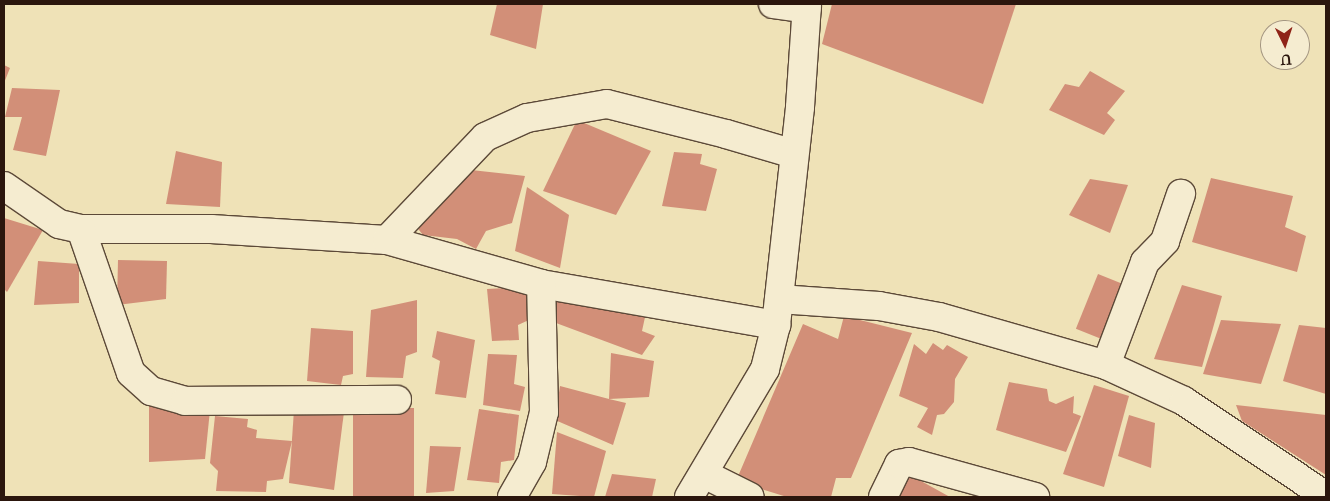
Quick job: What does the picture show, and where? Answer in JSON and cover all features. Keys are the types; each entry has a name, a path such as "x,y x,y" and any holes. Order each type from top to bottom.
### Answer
{"street":[{"path":"689,497 765,369 778,312 807,7 773,4"},
{"path":"387,240 485,138 527,118 607,104 726,134 794,154"},
{"path":"4,186 59,224 81,229 211,229 387,240 541,284 778,312 879,306 939,316 1106,365 1184,401 1326,496"},
{"path":"1106,365 1145,262 1165,241 1180,194"},
{"path":"81,229 131,374 151,391 185,400 397,400"},
{"path":"512,497 532,462 544,412 541,284"},
{"path":"883,497 898,464 908,462 1035,497"},
{"path":"704,474 750,497"}],"building":[{"path":"497,4 543,4 536,49 490,35"},
{"path":"832,4 1016,4 983,104 822,44"},
{"path":"4,65 10,68 4,83"},
{"path":"1090,71 1125,91 1107,113 1115,120 1104,135 1049,110 1065,84 1079,87"},
{"path":"12,88 60,90 46,156 13,150 22,117 5,117"},
{"path":"577,120 651,151 616,215 543,191"},
{"path":"176,151 222,162 220,207 166,204"},
{"path":"674,152 702,154 700,164 717,169 706,211 662,206"},
{"path":"462,169 525,176 512,223 486,231 476,249 457,239 423,235 411,220"},
{"path":"1211,178 1293,196 1285,227 1306,236 1297,272 1192,242"},
{"path":"1090,179 1128,185 1110,233 1069,215"},
{"path":"527,187 569,215 560,268 515,251"},
{"path":"4,218 43,230 7,292 4,289"},
{"path":"118,260 167,261 166,299 117,305"},
{"path":"38,261 79,264 79,303 34,305"},
{"path":"1098,274 1130,287 1108,342 1076,329"},
{"path":"1182,285 1222,296 1202,367 1154,359"},
{"path":"527,287 531,319 518,325 519,340 492,341 487,289"},
{"path":"553,292 647,308 642,331 655,336 642,355 548,320"},
{"path":"417,300 417,352 406,356 403,378 366,377 371,310"},
{"path":"844,316 912,333 851,478 836,478 831,497 787,497 736,481 803,324 838,339"},
{"path":"1221,320 1281,324 1261,384 1203,374"},
{"path":"1299,325 1326,328 1326,394 1283,381"},
{"path":"311,328 353,331 353,374 343,376 341,385 307,381"},
{"path":"437,331 475,340 466,398 435,394 440,361 432,357"},
{"path":"933,343 943,350 947,345 968,357 955,379 954,402 944,414 937,415 932,435 917,427 928,408 899,396 914,344 926,354"},
{"path":"611,353 654,361 649,397 609,399"},
{"path":"488,354 517,355 514,384 525,387 520,411 483,405"},
{"path":"1009,382 1047,389 1049,401 1056,404 1074,396 1073,413 1081,416 1066,452 996,430"},
{"path":"1094,385 1129,396 1104,487 1063,474"},
{"path":"560,386 626,403 613,445 555,420"},
{"path":"149,403 210,410 205,459 149,462"},
{"path":"1236,405 1326,415 1326,475 1242,421"},
{"path":"353,408 414,408 414,497 353,497"},
{"path":"479,409 519,415 514,460 501,462 499,483 467,480"},
{"path":"294,410 344,412 334,490 289,483"},
{"path":"1129,415 1155,423 1151,468 1118,456"},
{"path":"215,416 248,419 247,427 257,430 256,438 292,441 283,479 267,481 266,492 216,491 218,471 210,463"},
{"path":"557,432 606,451 594,497 552,494"},
{"path":"430,446 461,447 454,491 426,493"},
{"path":"903,471 950,497 893,497"},
{"path":"612,474 656,479 652,497 605,497"}]}
